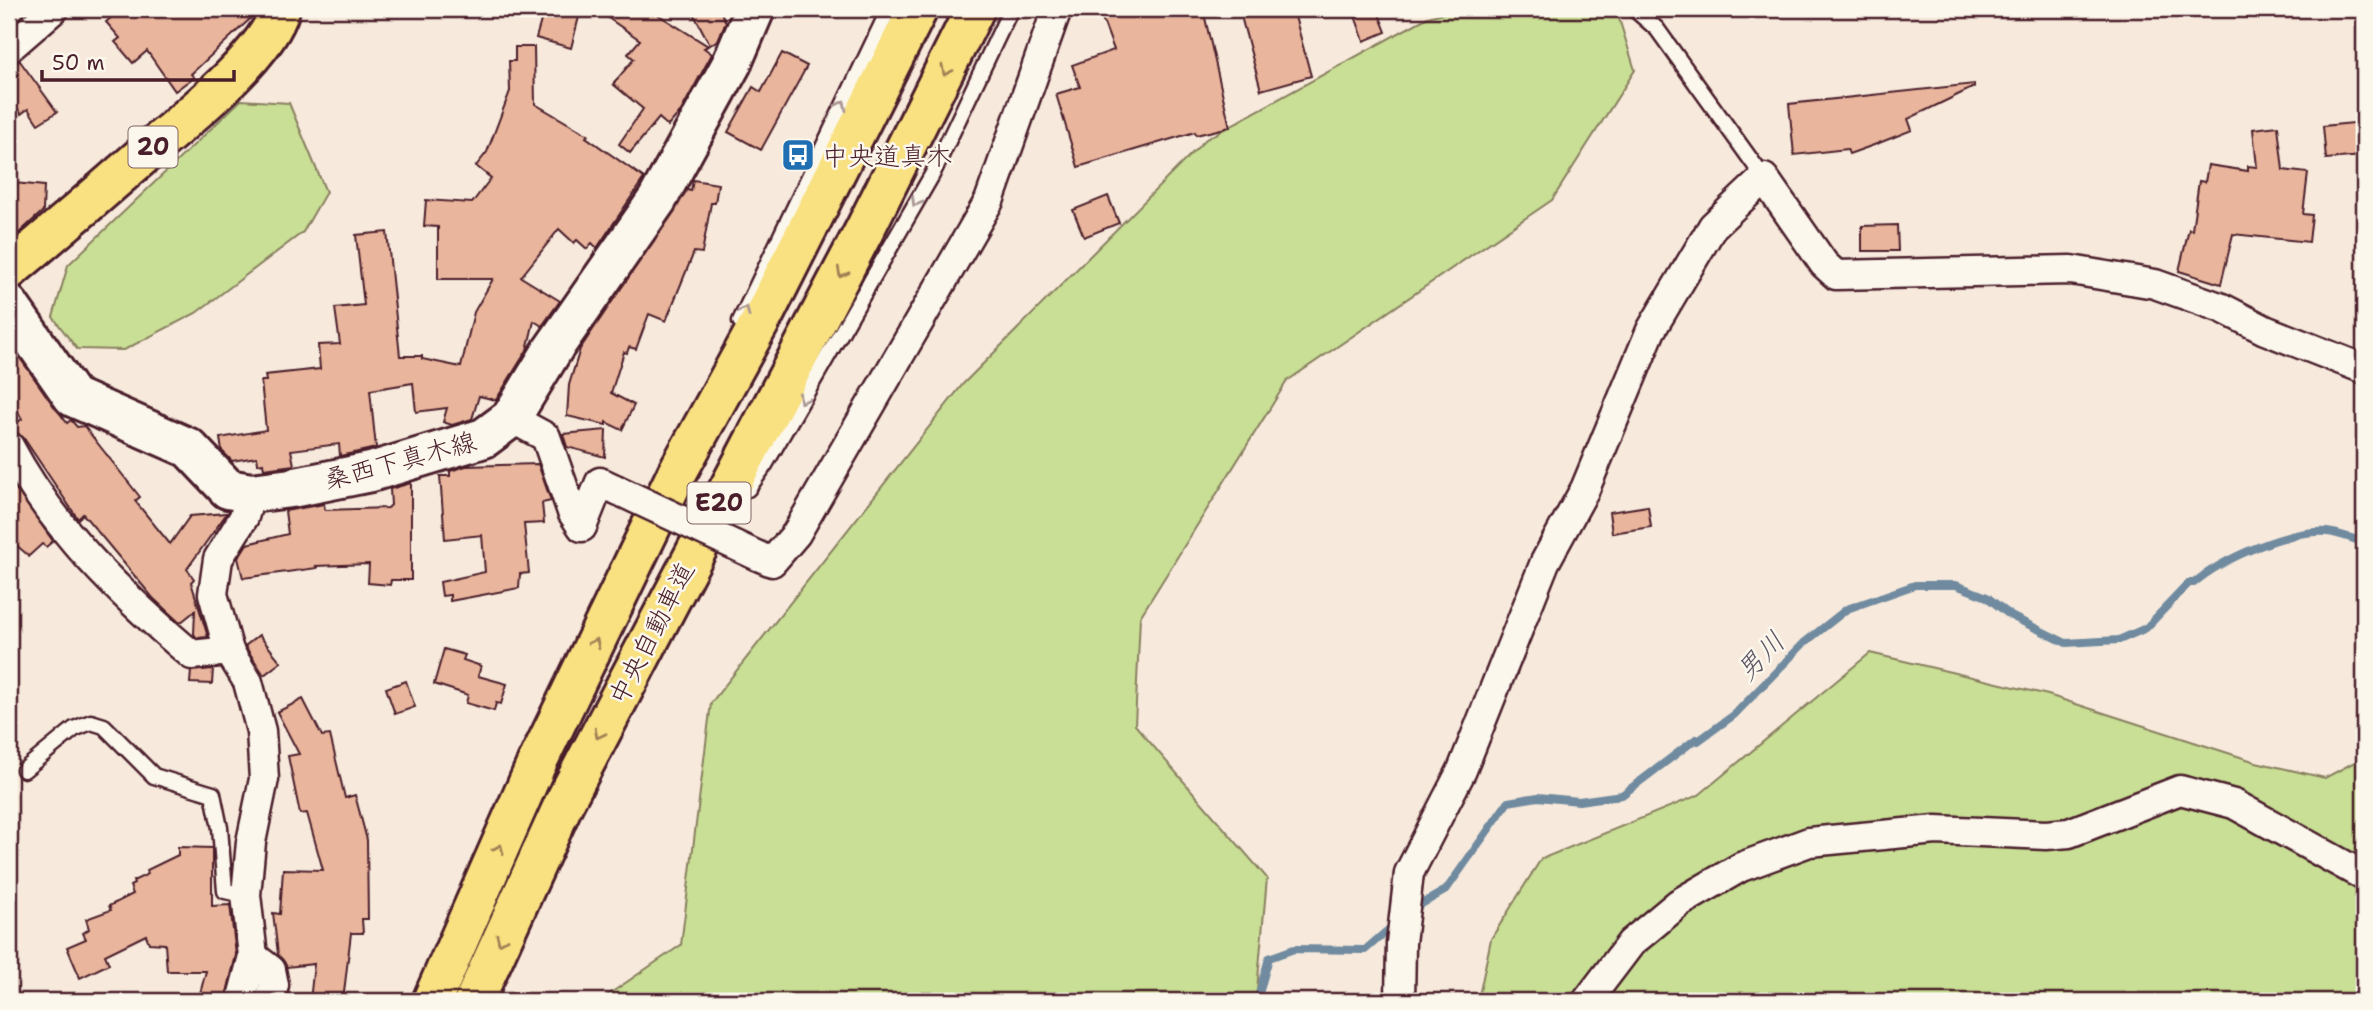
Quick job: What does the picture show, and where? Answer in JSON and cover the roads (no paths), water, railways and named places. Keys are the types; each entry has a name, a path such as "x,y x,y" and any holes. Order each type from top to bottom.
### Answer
{"highway":[{"name":"20","path":"9,270 189,115 238,69 263,41 280,9"},
{"name":"中央自動車道","path":"432,1001 535,767 677,473 765,313 918,9"},
{"name":"中央自動車道","path":"474,1001 564,803 864,231 975,9"}],"main road":[{"name":"桑西下真木線","path":"251,493 370,472 484,439 511,418 553,349 657,200 732,63 755,9"},
{"path":"9,305 73,397 189,447 228,489 251,493"}],"street":[{"path":"9,48 54,9"},
{"path":"511,418 546,438 572,512 582,527 600,482 772,562 796,534 989,201 1057,9"},
{"path":"1400,1001 1401,943 1409,873 1462,770 1545,562 1585,489 1651,330 1713,226 1764,178 1824,264 1836,275 2071,270 2155,284 2222,308 2266,330 2364,369"},
{"path":"9,446 31,487 89,560 154,623 192,655 229,651"},
{"path":"241,1001 253,956 246,895 251,842 264,779 262,743 248,682 229,651 213,594 218,559 244,517 251,493"},
{"path":"1587,1001 1630,943 1679,903 1741,867 1809,842 1937,830 2046,835 2068,833 2180,790 2234,804 2364,876"},
{"path":"253,956 271,970 274,985 270,1001"}],"lane":[{"path":"617,597 730,344 889,9"},
{"path":"666,604 765,465 932,175 1012,9"},
{"path":"1634,9 1657,29 1764,178"},
{"path":"24,770 74,729 91,722 104,726 154,776 185,788 213,794 220,828 225,891 246,895"}],"waterway":[{"name":"男川","path":"1411,910 1446,890 1508,802 1538,797 1579,801 1622,795 1696,739 1698,741 1734,715 1804,643 1847,609 1915,585 1956,585 1987,597 2011,616 2066,643 2119,640 2146,628 2189,583 2194,583 2221,564 2257,547 2312,532 2327,532 2364,542"},
{"name":"男川","path":"1257,1001 1269,958 1294,949 1365,950 1396,923"}],"place":[{"name":"中央道真木","path":"798,155"}]}
